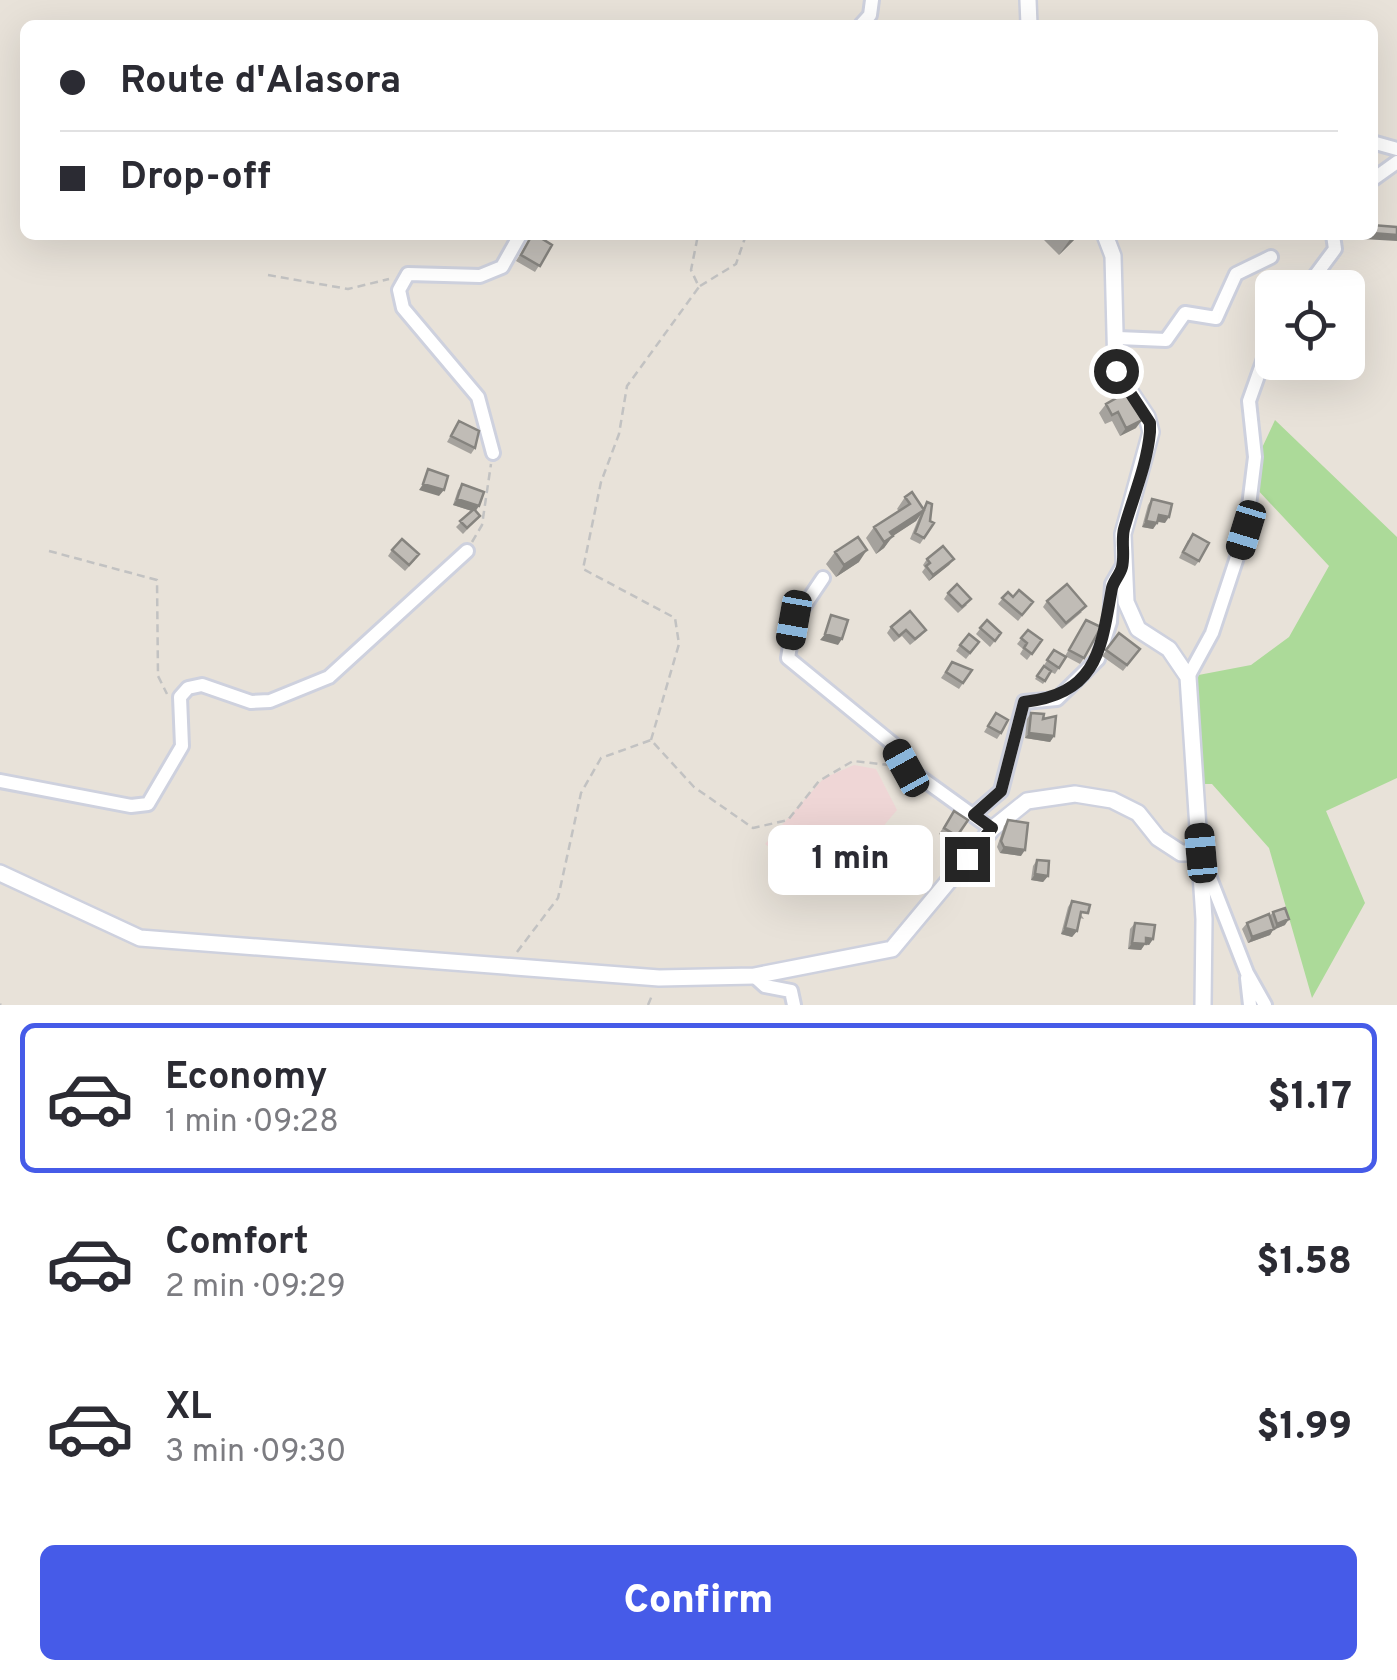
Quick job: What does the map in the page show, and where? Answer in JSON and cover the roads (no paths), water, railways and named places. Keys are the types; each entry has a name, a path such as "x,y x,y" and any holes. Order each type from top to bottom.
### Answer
{"street":[{"path":"493,452 478,397 403,308 398,290 408,274 480,276 502,267 517,240"},
{"path":"1107,240 1114,256 1116,371 1150,423 1123,534 1122,567 1130,617 1138,630 1168,649 1188,677 1201,853 1202,1005"},
{"path":"1319,270 1335,249 1334,240"},
{"path":"1118,338 1166,340 1185,313 1216,318 1236,274 1272,257"},
{"path":"1188,677 1212,633 1246,530 1255,457 1249,401 1256,380"},
{"path":"0,780 131,806 148,804 182,746 180,697 188,688 202,685 251,702 270,701 329,677 467,550"},
{"path":"974,815 1001,791 1024,702 1056,699 1098,660 1110,622 1112,584 1122,567"},
{"path":"824,578 794,620 788,658 893,744 906,768 992,828"},
{"path":"0,874 140,938 504,968 605,970 659,978 754,976 892,949 992,828 1027,802 1075,794 1112,800 1138,813 1158,838 1181,853 1201,853"},
{"path":"1201,853 1246,973 1266,1005"},
{"path":"1246,973 1250,1005"},
{"path":"754,976 764,986 790,991 794,1005"}]}
